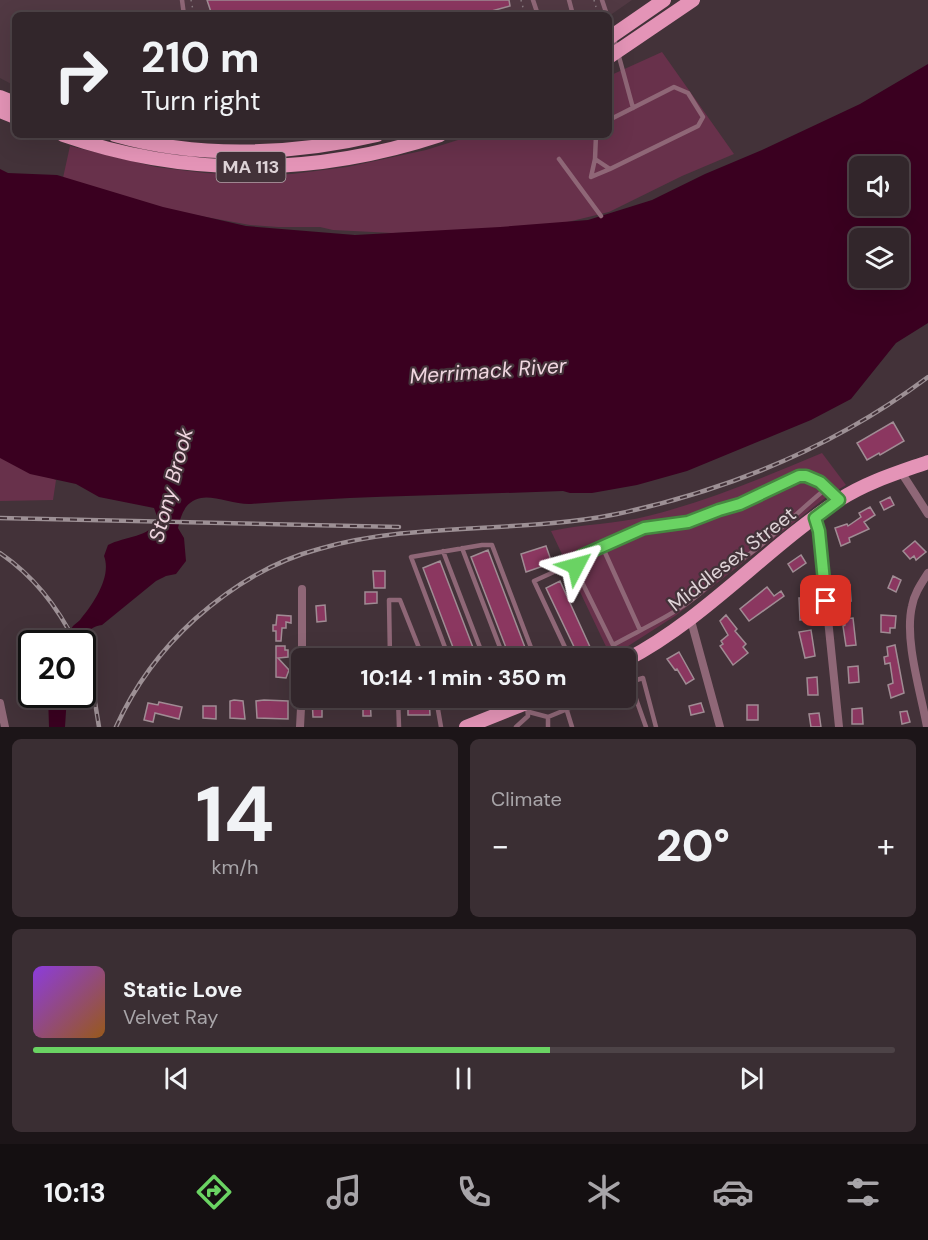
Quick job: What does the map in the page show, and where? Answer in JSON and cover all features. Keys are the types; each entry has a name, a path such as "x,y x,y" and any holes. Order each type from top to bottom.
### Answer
{"main road":[{"path":"612,36 664,0"},
{"path":"613,54 693,0"},
{"name":"MA 113","path":"73,138 143,158 207,166 263,167 326,161 428,138"},
{"name":"MA 113","path":"130,138 176,147 239,151 285,149 357,138"},
{"name":"Middlesex Street","path":"636,654 663,638 815,518 834,496 928,462"},
{"path":"469,726 512,708"}],"street":[{"path":"901,472 928,514"},
{"path":"815,518 819,531 839,727"},
{"path":"927,727 916,674 911,608 917,589 928,573"},
{"path":"302,589 302,648"},
{"path":"690,617 720,727"},
{"path":"0,703 5,727"},
{"path":"300,727 301,708"}],"lane":[{"path":"612,36 613,54 633,108"},
{"path":"579,185 591,177 610,170 698,126 703,117 688,93 674,87 612,118"},
{"path":"591,177 596,138"},
{"path":"559,159 601,216"},
{"path":"595,159 610,170"},
{"path":"614,648 576,566 581,556 644,528 688,522 740,504 799,476 813,478 820,482 834,496"},
{"path":"613,645 692,598 710,584 716,572 737,562 779,532 822,492 834,496"},
{"path":"445,648 411,556 492,545 531,648"},
{"path":"602,546 640,630"},
{"path":"462,548 500,648"},
{"path":"443,551 480,648"},
{"path":"556,571 534,581 565,648"},
{"path":"390,648 389,600 400,600 419,648"},
{"path":"636,680 643,678 656,727"},
{"path":"636,703 646,727"},
{"path":"398,708 399,727"},
{"path":"438,708 441,727"},
{"path":"516,727 526,720 525,708"},
{"path":"533,708 548,717"},
{"path":"548,717 568,709 572,727"},
{"path":"548,717 548,727"}],"shaded area":[{"path":"0,0 632,0 612,14 612,12 12,12 12,84 0,78"},
{"path":"662,52 734,154 682,176 609,212 547,227 393,233 333,230 320,227 278,227 250,225 59,196 70,146 156,167 205,173 256,175 292,174 347,167 426,150 464,138 612,138 612,75"},
{"path":"244,138 289,138 256,140"},
{"path":"822,453 846,485 829,495 675,616 625,648 607,648 551,531 636,519 736,488"},
{"path":"0,457 56,480 53,500 0,501"}],"water":[{"path":"928,64 928,323 896,343 851,399 811,420 687,471 637,485 592,493 563,491 407,496 251,504 201,498 187,505 179,523 178,528 184,538 186,561 176,574 156,581 102,625 91,630 71,630 85,614 100,590 105,573 104,556 108,545 149,530 158,519 154,508 99,497 76,484 30,474 0,458 0,169 8,173 57,175 163,207 246,226 355,235 588,220 652,200 860,104"},
{"path":"48,708 66,708 65,727 49,727"}],"building":[{"path":"207,0 509,0 510,6 488,12 211,12"},
{"path":"893,422 904,441 867,460 857,443"},
{"path":"890,497 894,505 884,510 880,502"},
{"path":"870,507 875,515 864,522 869,529 849,538 850,542 841,546 835,528 847,524 848,526 861,517 859,513"},
{"path":"915,541 926,552 916,560 914,556 910,559 903,551"},
{"path":"546,546 552,563 526,572 521,554"},
{"path":"488,550 525,648 506,648 471,557"},
{"path":"801,555 806,563 793,572 788,564"},
{"path":"440,561 473,648 453,648 423,568"},
{"path":"373,571 385,571 385,588 374,588"},
{"path":"893,576 901,580 896,592 888,588"},
{"path":"560,581 590,647 575,648 546,588"},
{"path":"844,585 850,585 851,601 843,602"},
{"path":"767,587 774,596 781,591 784,596 749,621 740,609"},
{"path":"365,592 377,592 377,603 365,604"},
{"path":"799,598 807,598 810,619 800,620"},
{"path":"325,605 326,621 317,622 316,606"},
{"path":"277,615 291,616 291,623 286,622 286,628 282,628 281,641 276,641 276,631 273,631"},
{"path":"726,615 746,644 743,647 748,653 733,665 720,646 723,644 721,641 728,635 720,621"},
{"path":"881,615 896,616 895,628 890,628 890,633 881,632"},
{"path":"853,618 856,645 846,646 844,619"},
{"path":"811,630 815,656 805,658 799,632"},
{"path":"895,645 904,693 891,698 888,685 893,683 890,663 885,664 884,657 888,656 887,647"},
{"path":"276,646 285,646 285,650 288,650 288,657 278,658 289,670 286,678 276,677"},
{"path":"679,652 694,679 686,684 677,669 675,670 667,659"},
{"path":"858,666 859,682 849,683 848,667"},
{"path":"817,677 818,695 808,695 807,678"},
{"path":"230,701 243,701 245,719 230,718"},
{"path":"256,701 288,701 288,719 257,718"},
{"path":"159,702 182,707 179,719 155,713 153,722 144,720 148,703 158,705"},
{"path":"701,703 704,712 691,715 689,706"},
{"path":"747,705 758,705 758,720 747,720"},
{"path":"203,706 216,706 216,719 203,718"},
{"path":"313,708 322,708 322,717 313,717"},
{"path":"363,708 371,708 371,716 363,716"},
{"path":"408,708 430,708 430,715 408,715"},
{"path":"862,708 863,724 852,724 852,709"},
{"path":"907,711 910,722 902,724 900,712"},
{"path":"819,713 821,727 811,727 809,714"}],"railway":[{"path":"116,727 140,683 160,656 195,619 237,586 285,561 302,554 355,540 430,531 580,520 659,504 740,478 819,444 893,402 928,377"},
{"path":"0,518 399,527"},
{"path":"0,553 24,572 44,593 68,630"},
{"path":"96,708 99,727"}],"route":[{"path":"576,566 581,556 622,536 653,526 688,522 750,501 790,480 806,476 820,482 839,500 815,518 819,531 826,601"}],"water label":[{"name":"Merrimack River","path":"488,371"},
{"name":"Stony Brook","path":"171,485"}]}
